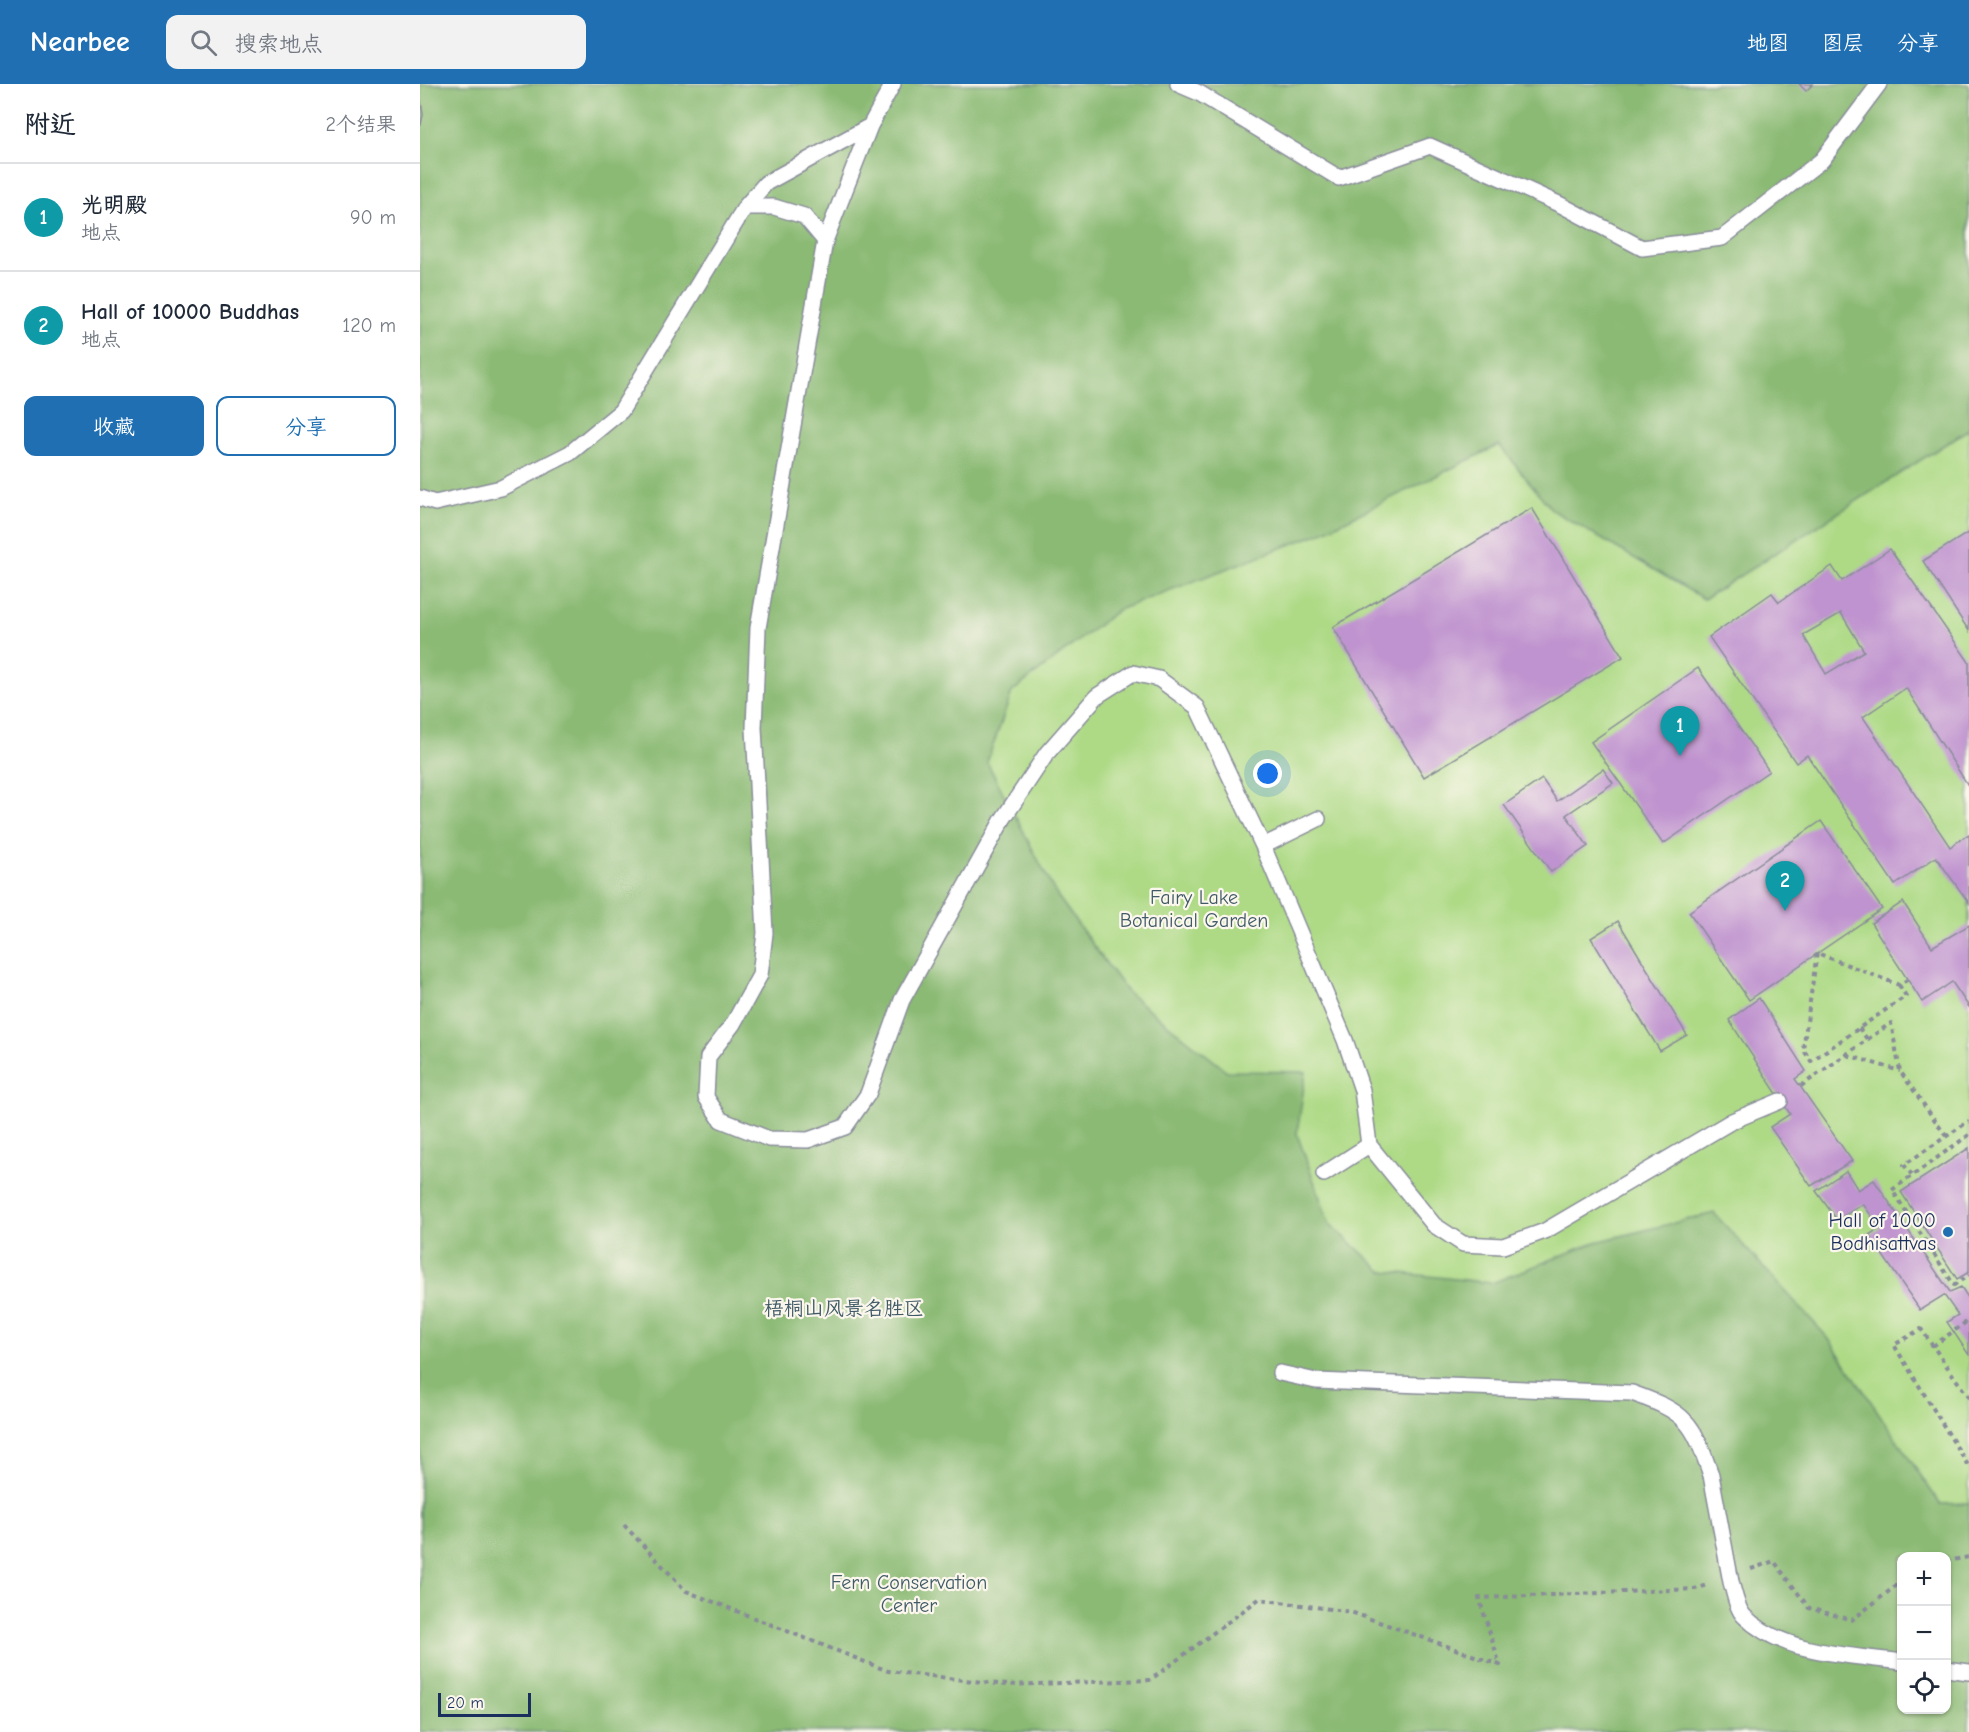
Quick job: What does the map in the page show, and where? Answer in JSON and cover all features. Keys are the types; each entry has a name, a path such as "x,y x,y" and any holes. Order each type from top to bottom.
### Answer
{"lane":[{"path":"893,84 870,126 825,241 758,628 754,728 765,933 760,975 733,1024 708,1057 706,1097 721,1120 769,1139 808,1140 845,1127 868,1094 902,1000 1003,819 1047,753 1097,696 1133,673 1159,679 1197,707 1263,846 1345,1040 1362,1090 1369,1145 1434,1225 1463,1244 1503,1246 1545,1231 1732,1121 1780,1101"},
{"path":"1178,84 1200,93 1339,178 1430,147 1561,205 1642,248 1722,238 1822,160 1879,84"},
{"path":"420,498 435,503 501,488 570,453 621,411 745,207 766,183 870,126"},
{"path":"745,207 774,207 804,216 825,241"},
{"path":"1263,846 1318,819"},
{"path":"1324,1174 1369,1145"},
{"path":"1280,1373 1316,1381 1632,1393 1669,1407 1696,1432 1711,1475 1730,1579 1743,1615 1775,1638 1815,1649 1897,1661"},
{"path":"1951,1670 1969,1672"}],"path":[{"path":"1817,953 1899,985 1906,996 1811,1061 1803,1049 1817,953"},
{"path":"1899,985 1907,980"},
{"path":"1801,1086 1892,1023 1900,1071 1946,1136"},
{"path":"1859,1028 1867,1039"},
{"path":"1846,1055 1900,1071"},
{"path":"1912,1175 1904,1165 1969,1121"},
{"path":"1969,1135 1892,1190 1954,1285 1969,1275"},
{"path":"1932,1346 1969,1320"},
{"path":"1969,1398 1922,1329 1894,1345 1969,1467"},
{"path":"624,1525 686,1591 888,1671 1007,1685 1150,1680 1259,1599 1351,1612 1500,1665 1479,1598 1695,1589 1730,1579 1774,1561 1809,1608 1852,1620 1897,1585"},
{"path":"1951,1560 1969,1557"}],"green space":[{"name":"梧桐山风景名胜区","path":"420,84 1969,84 1969,1732 420,1732"},
{"name":"梧桐山风景名胜区","path":"420,84 1969,84 1969,429 1704,599 1552,510 1499,445 1318,534 1118,610 1012,692 987,762 1056,894 1127,992 1227,1071 1306,1072 1297,1134 1329,1223 1382,1271 1492,1283 1596,1242 1714,1213 1828,1338 1940,1504 1969,1503 1969,1732 420,1732"}],"building":[{"path":"1799,84 1813,84 1806,91"},
{"path":"420,94 423,115 421,125 420,125"},
{"path":"1532,508 1623,657 1424,777 1333,627"},
{"path":"1969,532 1969,631 1923,561"},
{"path":"1890,549 1969,662 1969,787 1906,688 1863,717 1950,847 1969,834 1969,903 1936,857 1895,885 1807,755 1796,763 1709,637 1772,593 1779,602 1832,566 1842,581","holes":["1841,613 1864,651 1826,674 1803,635"]},
{"path":"1698,668 1769,771 1663,844 1591,742"},
{"path":"1603,769 1613,783 1566,815 1588,846 1551,872 1504,805 1542,779 1557,801"},
{"path":"1821,821 1882,909 1749,1000 1689,912"},
{"path":"1903,902 1932,947 1969,925 1969,1007 1952,982 1922,1002 1871,923"},
{"path":"1618,921 1687,1035 1660,1051 1591,938"},
{"path":"1759,998 1806,1071 1795,1079 1852,1161 1811,1186 1770,1127 1790,1114 1729,1020"},
{"name":"Hall of 1000 Bodhisattvas","path":"1969,1148 1969,1272 1957,1279 1901,1192"},
{"path":"1846,1171 1858,1190 1874,1180 1950,1292 1961,1287 1969,1299 1969,1355 1947,1322 1958,1315 1944,1295 1920,1310 1869,1235 1880,1228 1863,1204 1837,1220 1816,1191"}],"place":[{"name":"光明殿","path":"1680,756"},
{"name":"Hall of 10000 Buddhas","path":"1785,911"},
{"name":"Hall of 1000 Bodhisattvas","path":"1948,1232"}],"park label":[{"name":"Fairy Lake Botanical Garden","path":"1194,908"},
{"name":"Fern Conservation Center","path":"909,1594"}]}
